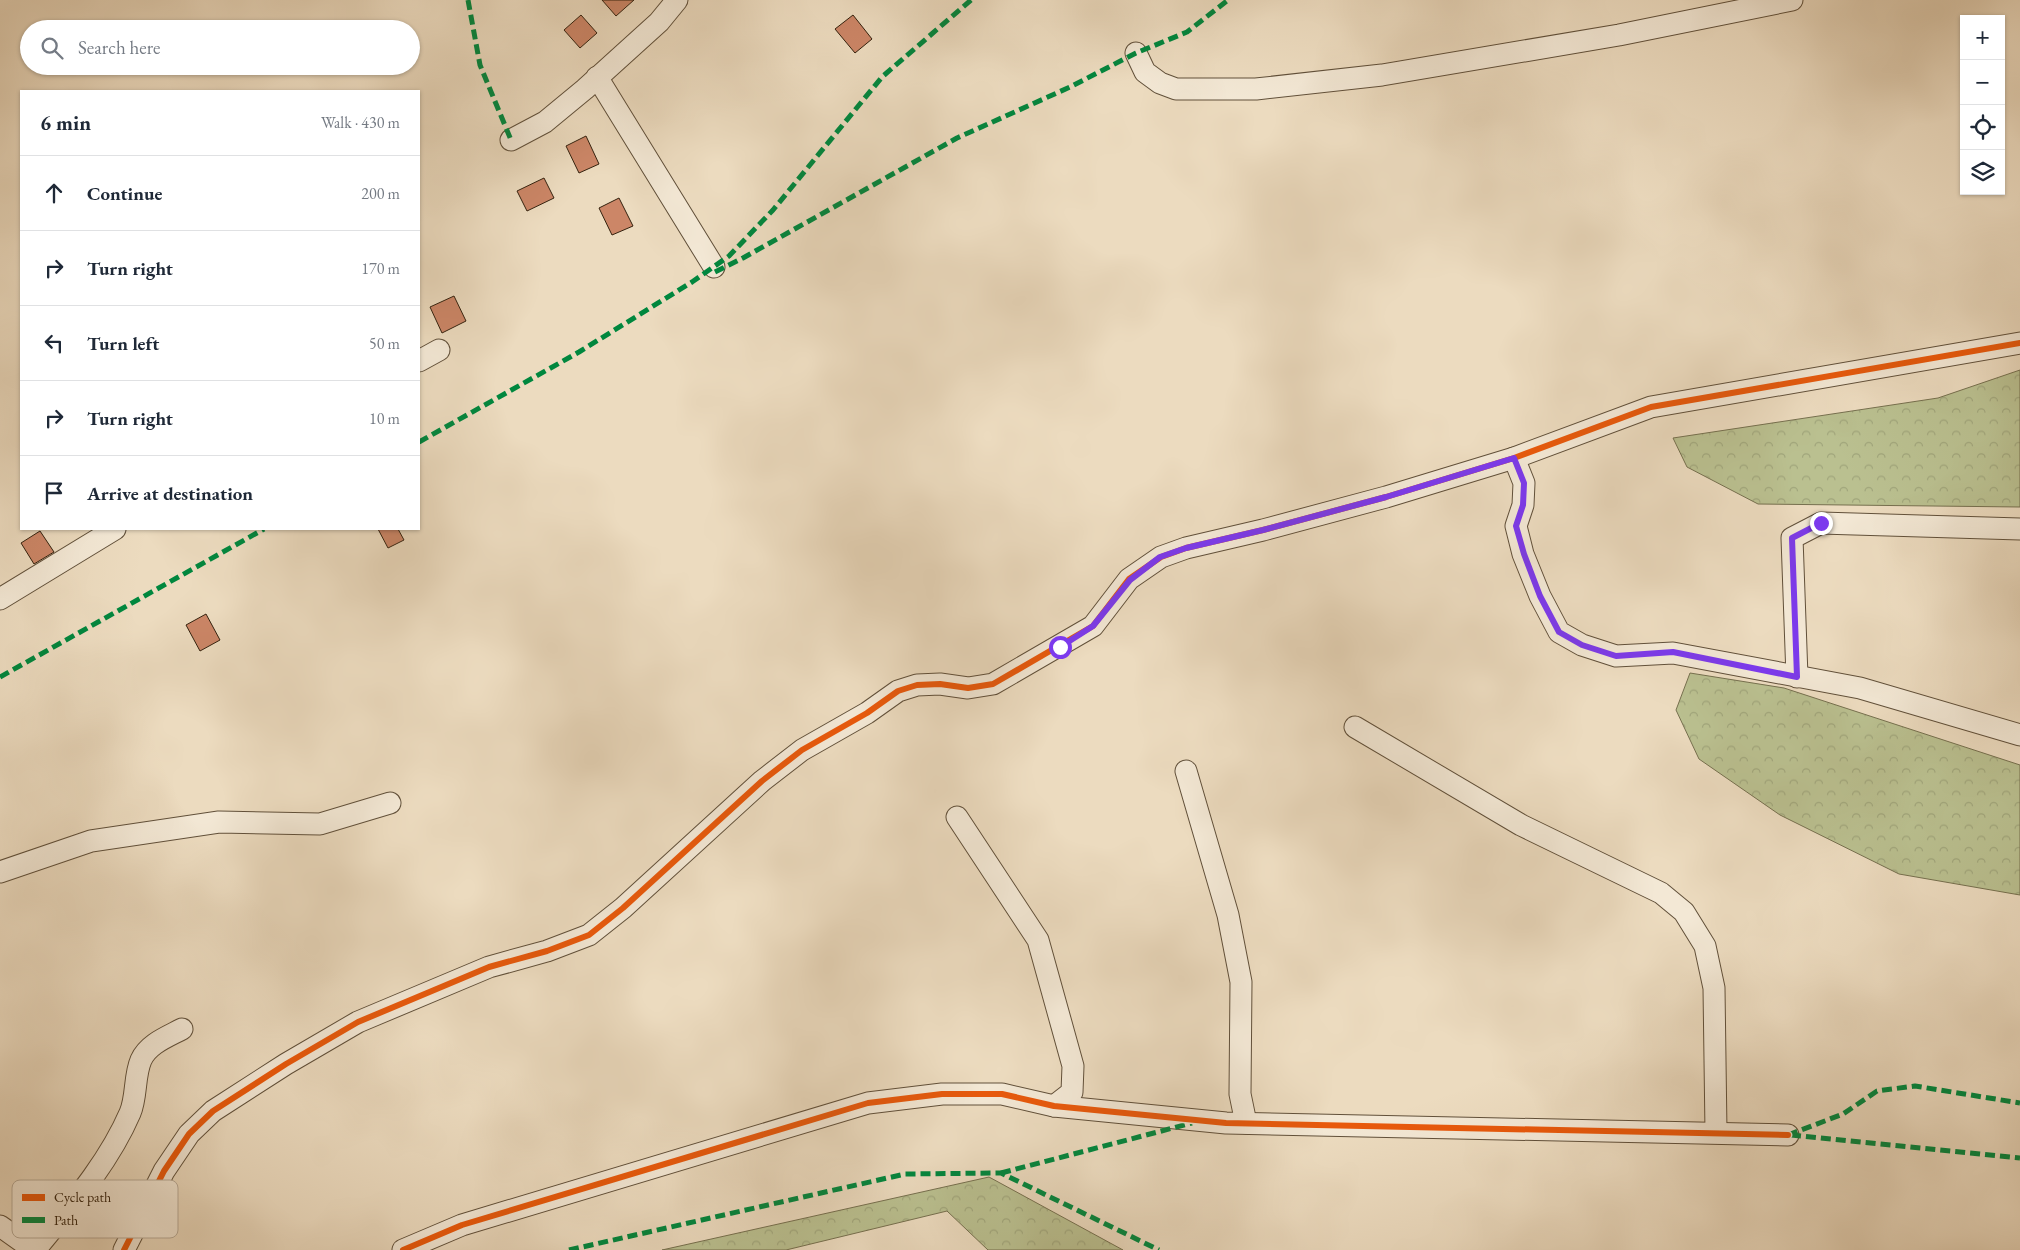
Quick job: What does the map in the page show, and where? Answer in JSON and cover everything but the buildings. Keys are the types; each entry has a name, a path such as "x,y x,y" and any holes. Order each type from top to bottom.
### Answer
{"street":[{"path":"511,140 545,122 659,22 677,0"},
{"path":"1136,53 1145,72 1160,83 1176,88 1256,89 1382,75 1620,35 1792,0"},
{"path":"597,77 714,267"},
{"path":"159,1180 188,1134 213,1111 358,1022 489,968 547,951 589,935 623,908 762,781 802,750 867,713 898,691 925,685 940,684 968,688 993,684 1093,626 1130,580 1160,557 1186,548 1263,530 1386,497 1514,458 1651,407 2020,343"},
{"path":"420,360 439,350"},
{"path":"1514,458 1524,483 1523,505 1516,526 1524,554 1540,596 1559,632 1582,645 1616,656 1673,652 1860,688 2020,735"},
{"path":"1797,677 1792,538 1821,523 2020,529"},
{"path":"0,599 113,530"},
{"path":"1355,727 1521,825 1661,893 1684,912 1705,946 1714,988 1716,1132"},
{"path":"1186,771 1228,915 1241,982 1240,1094 1246,1123"},
{"path":"0,872 91,841 219,822 320,824 390,803"},
{"path":"957,817 1038,940 1073,1066 1072,1092 1054,1106"},
{"path":"90,1180 112,1146 131,1111 141,1060 155,1043 182,1029"},
{"path":"403,1250 462,1226 868,1103 942,1094 1002,1094 1054,1106 1246,1123 1788,1135"},
{"path":"0,1226 12,1234"},
{"path":"17,1238 34,1250 44,1238"},
{"path":"124,1250 130,1238"}],"green space":[{"path":"2020,370 2020,507 1758,504 1687,467 1673,438 1938,398"},
{"path":"1690,673 1784,688 2020,765 2020,895 1899,874 1780,815 1699,759 1676,710"},
{"path":"989,1177 1123,1250 988,1250 947,1211 786,1250 662,1250"}],"marked path":[{"path":"468,0 480,65 511,140"},
{"path":"420,441 579,352 692,282 729,256 773,210 882,77 971,0"},
{"path":"715,272 957,138 1070,87 1136,53 1187,32 1228,0"},
{"path":"0,677 262,530"},
{"path":"1788,1135 1843,1114 1877,1091 1915,1086 2020,1103"},
{"path":"1001,1173 1192,1123"},
{"path":"1791,1135 2020,1158"},
{"path":"569,1250 905,1174 1001,1173 1159,1250"}],"cycle path":[{"path":"159,1180 189,1134 213,1111 286,1064 358,1022 489,967 547,951 589,935 623,908 762,781 802,750 867,713 898,691 917,685 940,684 968,688 993,684 1093,626 1129,579 1161,557 1186,548 1263,530 1386,497 1514,458 1651,407 2020,343"},
{"path":"403,1250 462,1225 868,1103 942,1094 1002,1094 1054,1106 1226,1123 1788,1135"},
{"path":"124,1250 130,1238"}],"route":[{"path":"1060,647 1093,626 1130,580 1160,557 1186,548 1263,530 1386,497 1514,458 1524,483 1523,505 1516,526 1524,554 1540,596 1559,632 1582,645 1616,656 1673,652 1797,677 1792,538 1821,523"}]}
